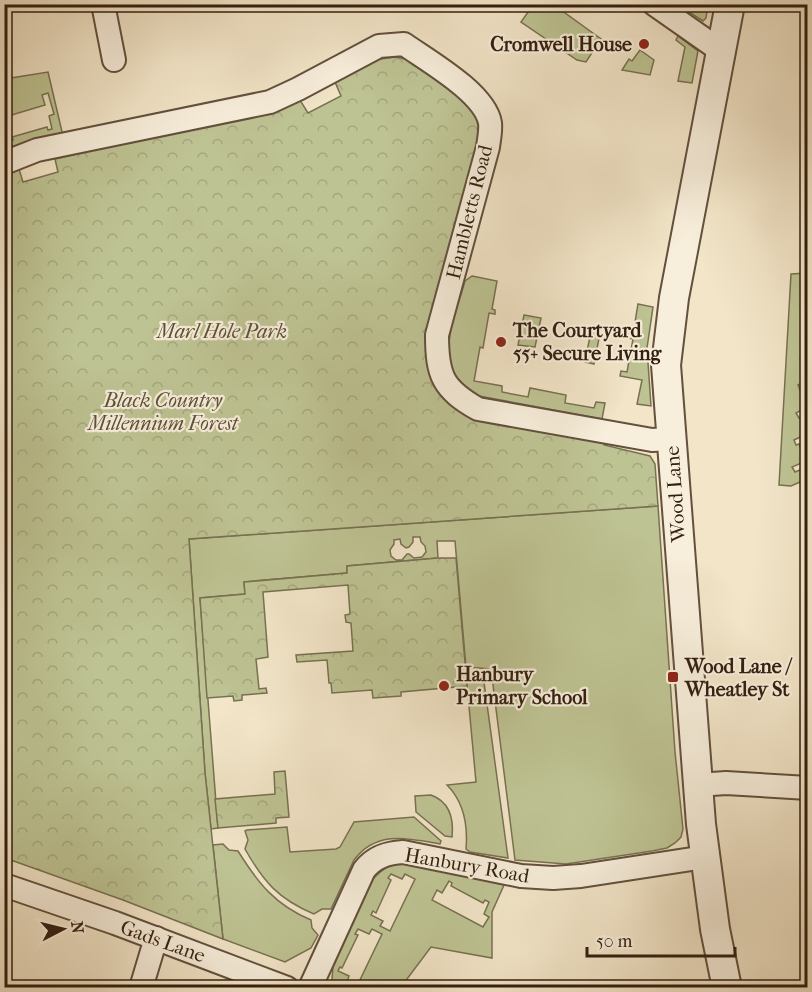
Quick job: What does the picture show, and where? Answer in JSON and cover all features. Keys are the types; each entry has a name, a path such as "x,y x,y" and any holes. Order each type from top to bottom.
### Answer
{"street":[{"path":"103,4 114,60"},
{"path":"654,4 721,51"},
{"name":"Wood Lane","path":"727,987 705,857 697,784 666,365 674,298 730,4"},
{"name":"Hambletts Road","path":"4,163 37,150 270,102 379,46 404,44 464,86 483,106 490,122 488,147 437,335 440,370 447,387 459,399 478,409 652,440 671,439"},
{"path":"697,784 726,783 807,788"},
{"name":"Hanbury Road","path":"310,987 364,870 371,861 389,853 403,852 521,876 553,878 581,876 705,857"},
{"name":"Gads Lane","path":"4,885 287,987"},
{"path":"141,987 156,938"}],"green space":[{"path":"533,5 554,5 601,39 586,62 577,60 521,22"},
{"path":"678,5 708,5 706,18 703,21"},
{"path":"678,36 698,51 692,83 678,81 685,47 676,40"},
{"path":"640,50 654,60 650,75 622,70 629,59 632,61"},
{"name":"Marl Hole Park","path":"395,57 427,68 473,109 478,122 477,147 427,345 429,369 438,389 604,439 604,445 650,456 655,464 658,506 189,539 205,773 223,939 5,858 5,176 19,169 23,182 58,172 55,159 300,100 308,113 341,96 335,82 374,60"},
{"path":"48,72 63,136 5,152 4,129 8,141 13,140 12,137 47,127 48,130 52,129 49,116 54,114 48,93 42,95 45,105 5,117 5,79"},
{"path":"807,273 807,302 804,304 807,309 807,328 802,331 804,336 807,335 807,355 800,358 807,369 807,381 798,385 800,390 803,390 807,407 796,413 799,418 801,417 807,434 794,440 796,445 799,444 806,461 792,467 795,472 807,467 807,479 791,486 779,485 791,274"},
{"path":"472,276 497,281 492,309 495,310 495,314 489,313 474,381 502,386 502,392 528,397 530,388 566,395 565,403 594,408 596,402 605,403 602,419 479,396 463,387 454,375 449,361 449,345 455,312 465,281"},
{"path":"638,304 653,307 647,348 651,406 637,404 642,380 620,376 621,371 627,372 633,339 628,338 628,333 633,334"},
{"path":"524,315 541,318 535,347 518,345"},
{"path":"592,326 601,328 594,364 585,362"},
{"path":"658,506 675,752 683,829 681,837 667,848 566,864 515,860 491,669 466,667 455,541 437,541 438,558 347,566 347,573 244,582 245,594 200,598 218,828 211,829 189,539","holes":["413,537 420,537 426,552 422,557 414,558 407,554 402,560 396,560 391,556 390,550 394,540 400,539 401,544 406,548 413,542"]},
{"path":"456,558 467,686 401,692 401,696 373,698 372,690 332,693 327,660 297,662 296,655 353,651 351,623 346,622 345,615 350,614 348,585 263,592 268,657 256,659 259,689 266,688 267,693 242,695 242,700 234,701 233,696 207,698 200,598 245,594 244,582 347,573 347,566"},
{"path":"466,674 483,675 508,858 470,852 466,849 464,814 447,785 476,782"},
{"path":"285,771 289,817 276,818 276,823 218,828 215,799 275,794 274,772"},
{"path":"431,795 447,806 452,823 452,837 445,836 416,812 415,796"},
{"path":"414,817 441,841 440,844 393,838 372,844 354,860 331,909 322,909 314,914 291,902 273,888 258,871 245,849 248,840 245,831 247,830 287,827 290,852 336,849 340,847 354,822"},
{"path":"223,844 229,850 238,851 260,883 277,900 311,920 312,928 318,935 311,948 285,962 223,939 213,845"},
{"path":"404,862 504,885 492,912 492,958 431,947 401,987 336,987 332,979 333,967 373,879 380,872","holes":["391,874 402,879 405,874 415,879 390,931 380,926 383,921 371,915 373,911 376,913 391,880 388,878","449,881 452,883 451,886 483,903 485,900 489,902 484,914 489,917 483,927 432,900 437,890 442,893","358,929 369,934 372,929 382,934 357,986 347,982 349,976 338,971 340,967 342,968 358,935 355,934"]}],"place":[{"name":"Cromwell House","path":"644,44"},
{"name":"The Courtyard 55+ Secure Living","path":"501,342"},
{"name":"Wood Lane / Wheatley St","path":"673,677"},
{"name":"Hanbury Primary School","path":"444,686"}],"park label":[{"name":"Black Country Millennium Forest","path":"163,412"}]}
